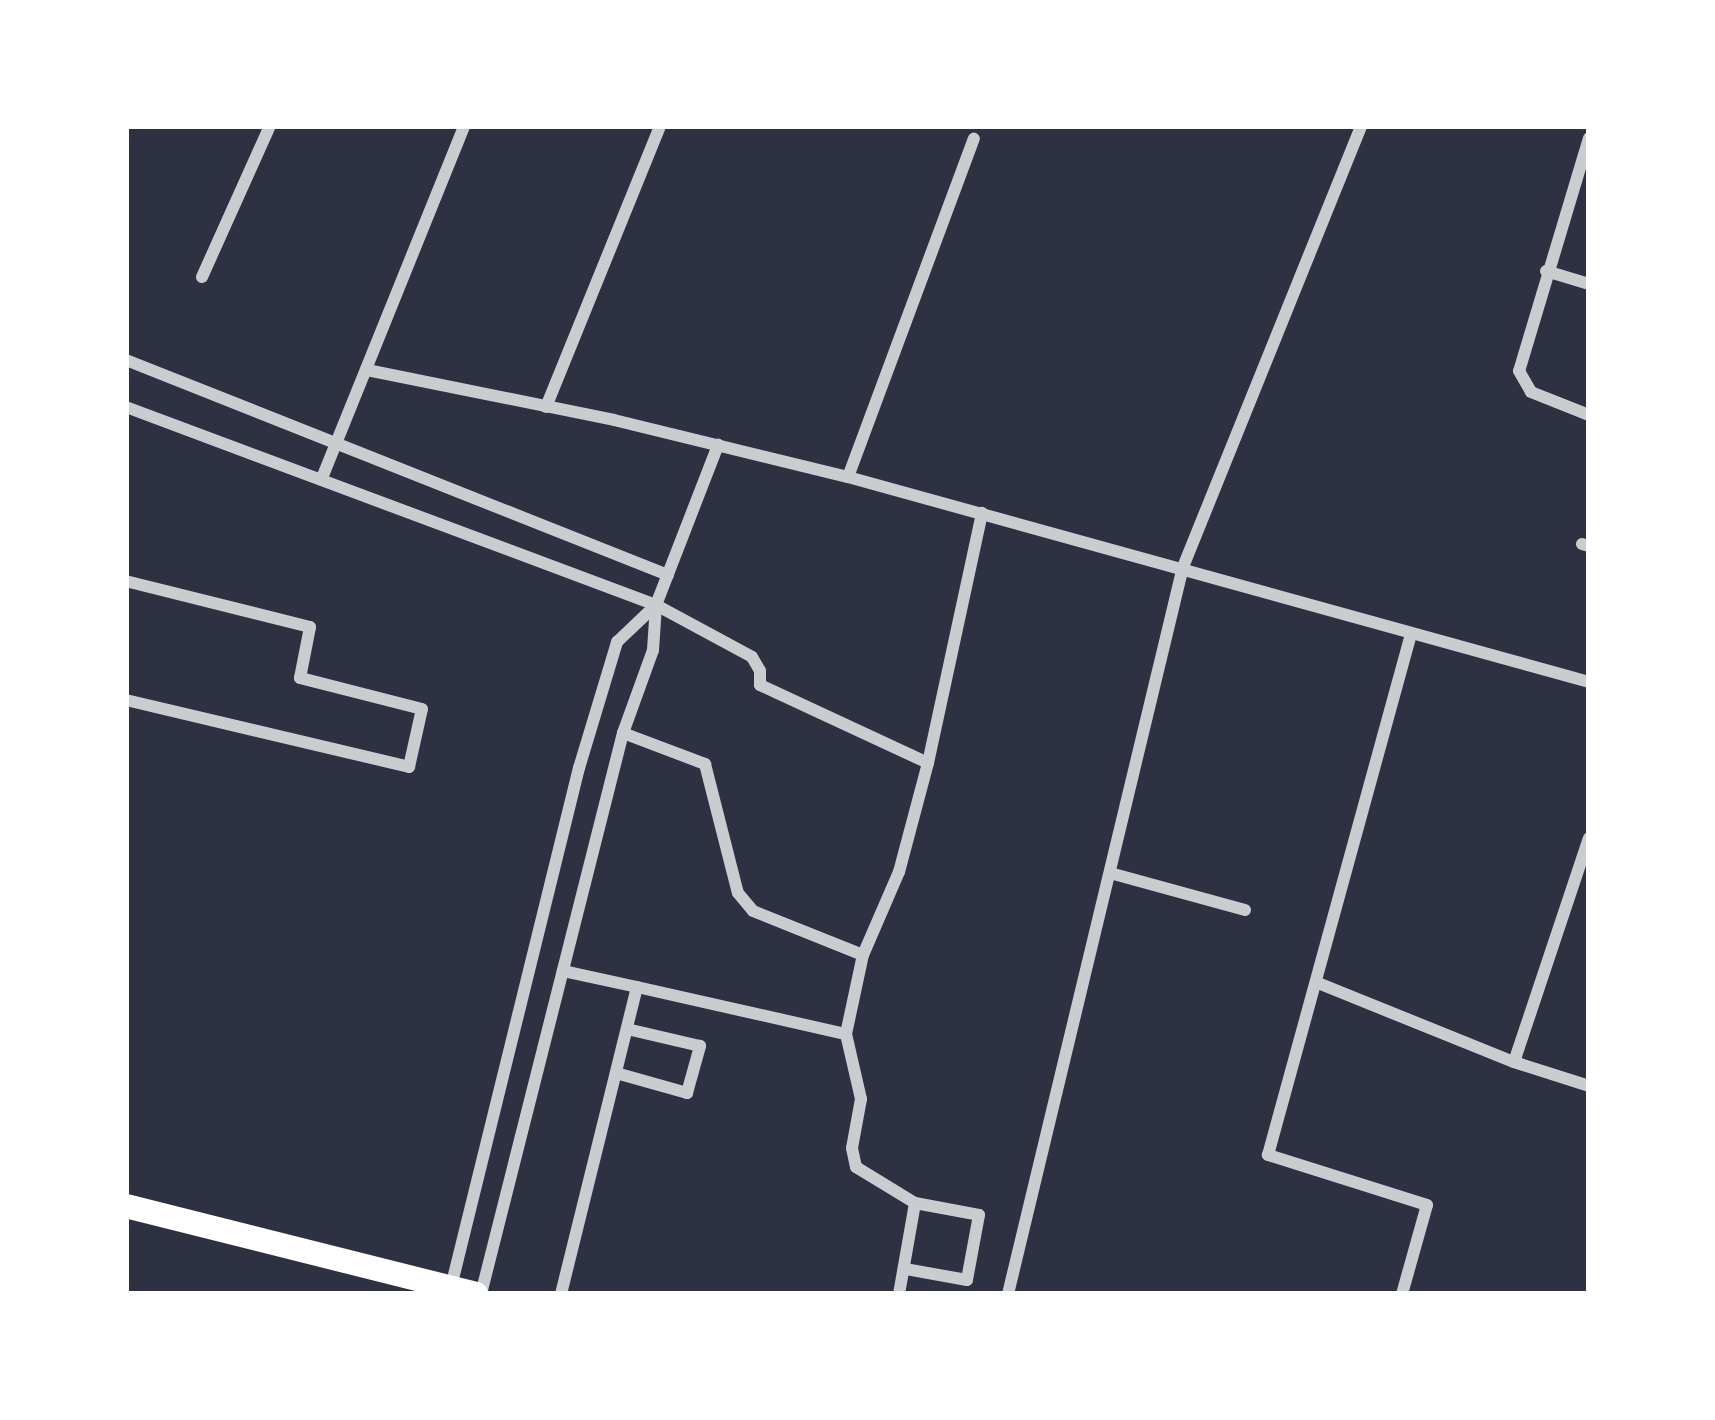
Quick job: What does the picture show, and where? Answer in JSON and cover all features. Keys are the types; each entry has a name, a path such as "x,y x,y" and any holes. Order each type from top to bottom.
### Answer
{"highway":[{"path":"126,1206 479,1294"}],"street":[{"path":"202,277 270,126"},
{"path":"322,478 464,126"},
{"path":"546,406 660,126"},
{"path":"1008,1294 1183,567 1361,126"},
{"path":"1589,138 1584,174 1546,271 1520,371 1531,392 1589,415"},
{"path":"848,477 974,139"},
{"path":"1546,271 1589,284"},
{"path":"126,361 668,575"},
{"path":"367,370 546,406 848,477 1589,682"},
{"path":"126,407 656,605 752,657 760,670 760,685 928,764"},
{"path":"479,1294 623,733 653,650 656,605 718,445"},
{"path":"904,1269 967,1280 979,1215 915,1203 856,1167 852,1148 861,1099 846,1034 862,955 898,872 928,764 982,513"},
{"path":"126,700 410,767 422,709 300,678 310,627 130,582"},
{"path":"451,1287 579,768 616,642 656,605"},
{"path":"1402,1294 1426,1205 1268,1155 1411,634"},
{"path":"623,733 705,764 738,893 753,910 862,955"},
{"path":"1514,1062 1589,838"},
{"path":"1109,873 1245,910"},
{"path":"563,971 846,1034"},
{"path":"1318,983 1514,1062 1589,1086"},
{"path":"561,1294 637,986"},
{"path":"616,1072 687,1093 700,1046 627,1028"},
{"path":"899,1294 915,1203"}]}
